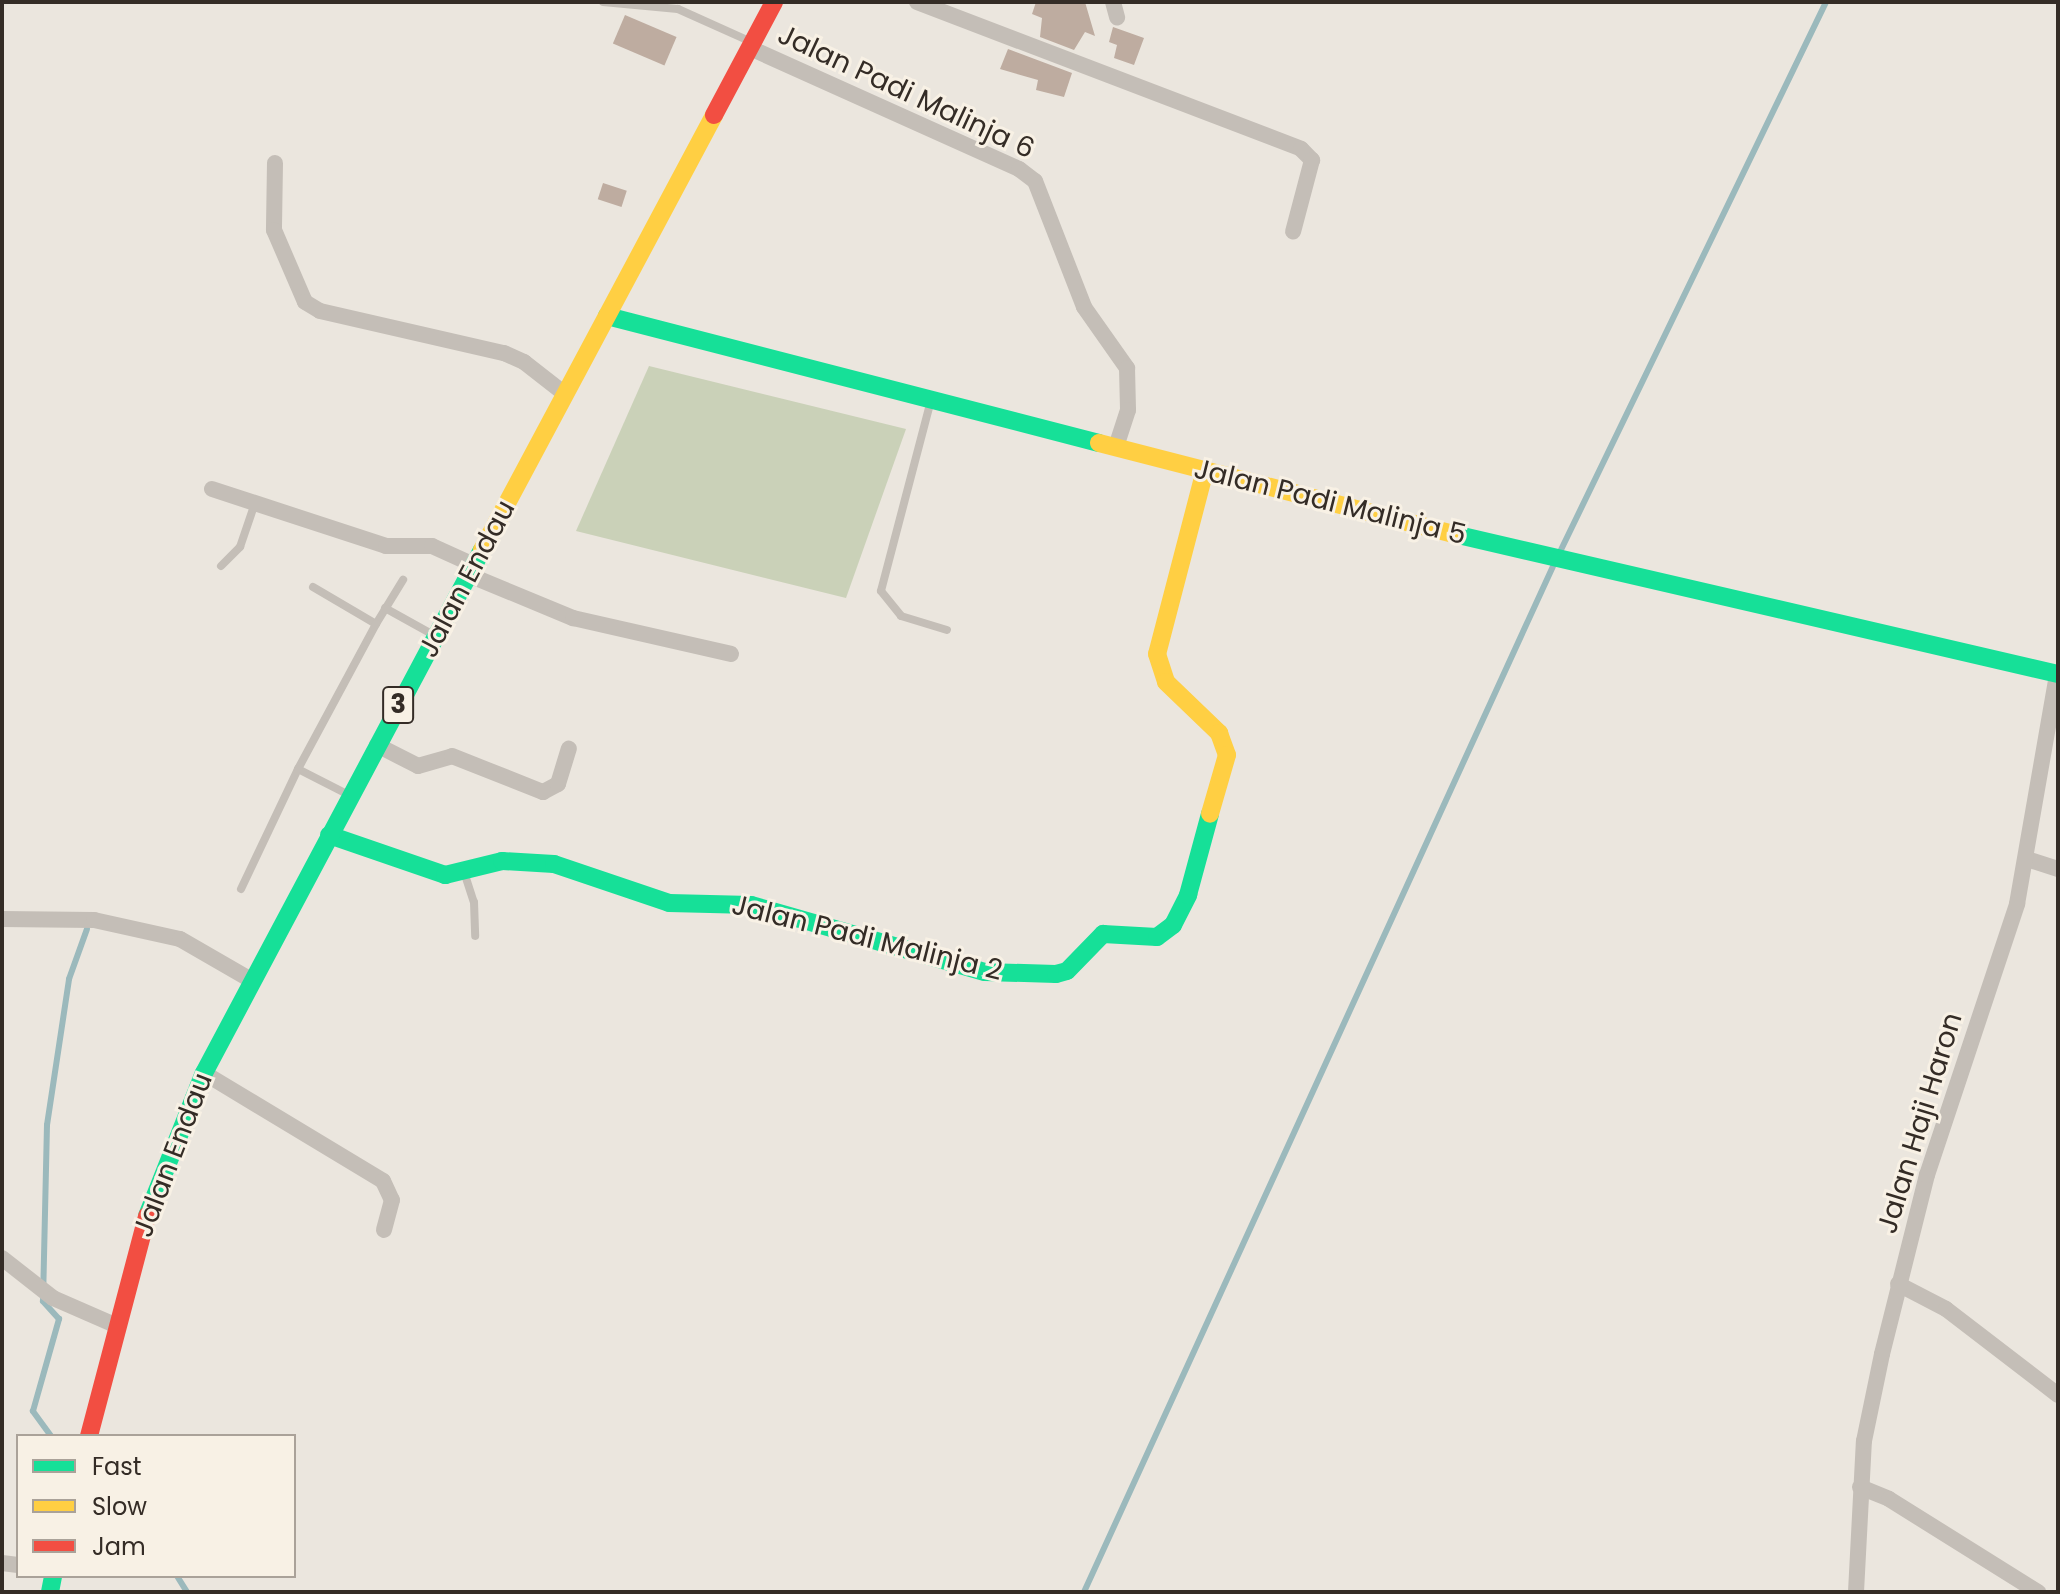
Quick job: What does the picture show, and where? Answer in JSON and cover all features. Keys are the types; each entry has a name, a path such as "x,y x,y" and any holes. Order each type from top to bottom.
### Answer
{"main road":[{"name":"Jalan Endau","path":"90,1434 150,1203 204,1073 774,2"},
{"name":"Jalan Padi Malinja 5","path":"607,316 1580,567 2058,672"},
{"name":"Jalan Padi Malinja 2","path":"329,835 445,875 465,874 502,861 554,864 669,903 751,905 985,972 1037,977 1067,971 1103,934 1157,937 1173,925 1188,895 1227,748 1219,733 1166,682 1157,654 1205,470"}],"street":[{"path":"917,2 1301,149 1312,160 1293,232"},
{"name":"Jalan Padi Malinja 6","path":"752,45 1019,169 1035,181 1084,307 1127,368 1128,410 1116,447"},
{"path":"275,163 274,230 305,302 320,311 504,353 524,362 565,394"},
{"path":"212,489 386,546 432,546 472,570 573,618 731,654"},
{"name":"Jalan Haji Haron","path":"1856,1592 1864,1441 1898,1284 2027,859 2058,672"},
{"path":"377,745 418,766 452,756 543,792 558,784 569,749"},
{"path":"2027,859 2058,869"},
{"path":"2,919 94,920 180,939 251,980"},
{"path":"204,1073 383,1181 392,1200 384,1230"},
{"path":"2,1258 47,1293 117,1326"},
{"path":"1898,1284 1946,1309 2058,1395"},
{"path":"1860,1487 1889,1499 2038,1592"}],"lane":[{"path":"603,2 678,9 752,45"},
{"path":"931,399 881,591 901,616 947,630"},
{"path":"221,566 240,547 255,503"},
{"path":"241,889 298,769 403,580"},
{"path":"313,587 376,624"},
{"path":"385,608 436,636"},
{"path":"298,769 350,795"},
{"path":"465,874 474,902 475,936"}],"green space":[{"path":"649,366 906,429 846,598 576,531"}],"building":[{"path":"1036,2 1085,2 1095,36 1085,32 1074,50 1040,37 1042,18 1032,14"},
{"path":"625,15 677,37 664,65 613,44"},
{"path":"1113,27 1144,38 1134,65 1114,58 1117,45 1109,42"},
{"path":"1008,49 1072,73 1064,97 1036,90 1038,80 1000,69"},
{"path":"603,183 627,191 622,207 598,199"}],"waterway":[{"path":"1558,556 1826,2"},
{"path":"1084,1592 1553,566"},
{"path":"50,1434 33,1411 59,1319 43,1301 47,1125 69,979 87,929"},
{"path":"178,1578 187,1592"}],"traffic: fast":[{"path":"607,316 1099,443"},
{"path":"1454,534 2058,674"},
{"path":"147,1216 204,1073 482,550"},
{"path":"329,835 445,875 502,861 554,864 669,903 751,905 985,972 1056,974 1067,971 1103,934 1157,937 1173,925 1188,895 1210,814"},
{"path":"50,1592 53,1578"}],"traffic: slow":[{"path":"482,550 714,115"},
{"path":"1099,443 1454,534"},
{"path":"1205,470 1157,654 1166,682 1219,733 1227,755 1210,814"}],"traffic: jam":[{"path":"714,115 774,2"},
{"path":"90,1434 147,1216"}]}
